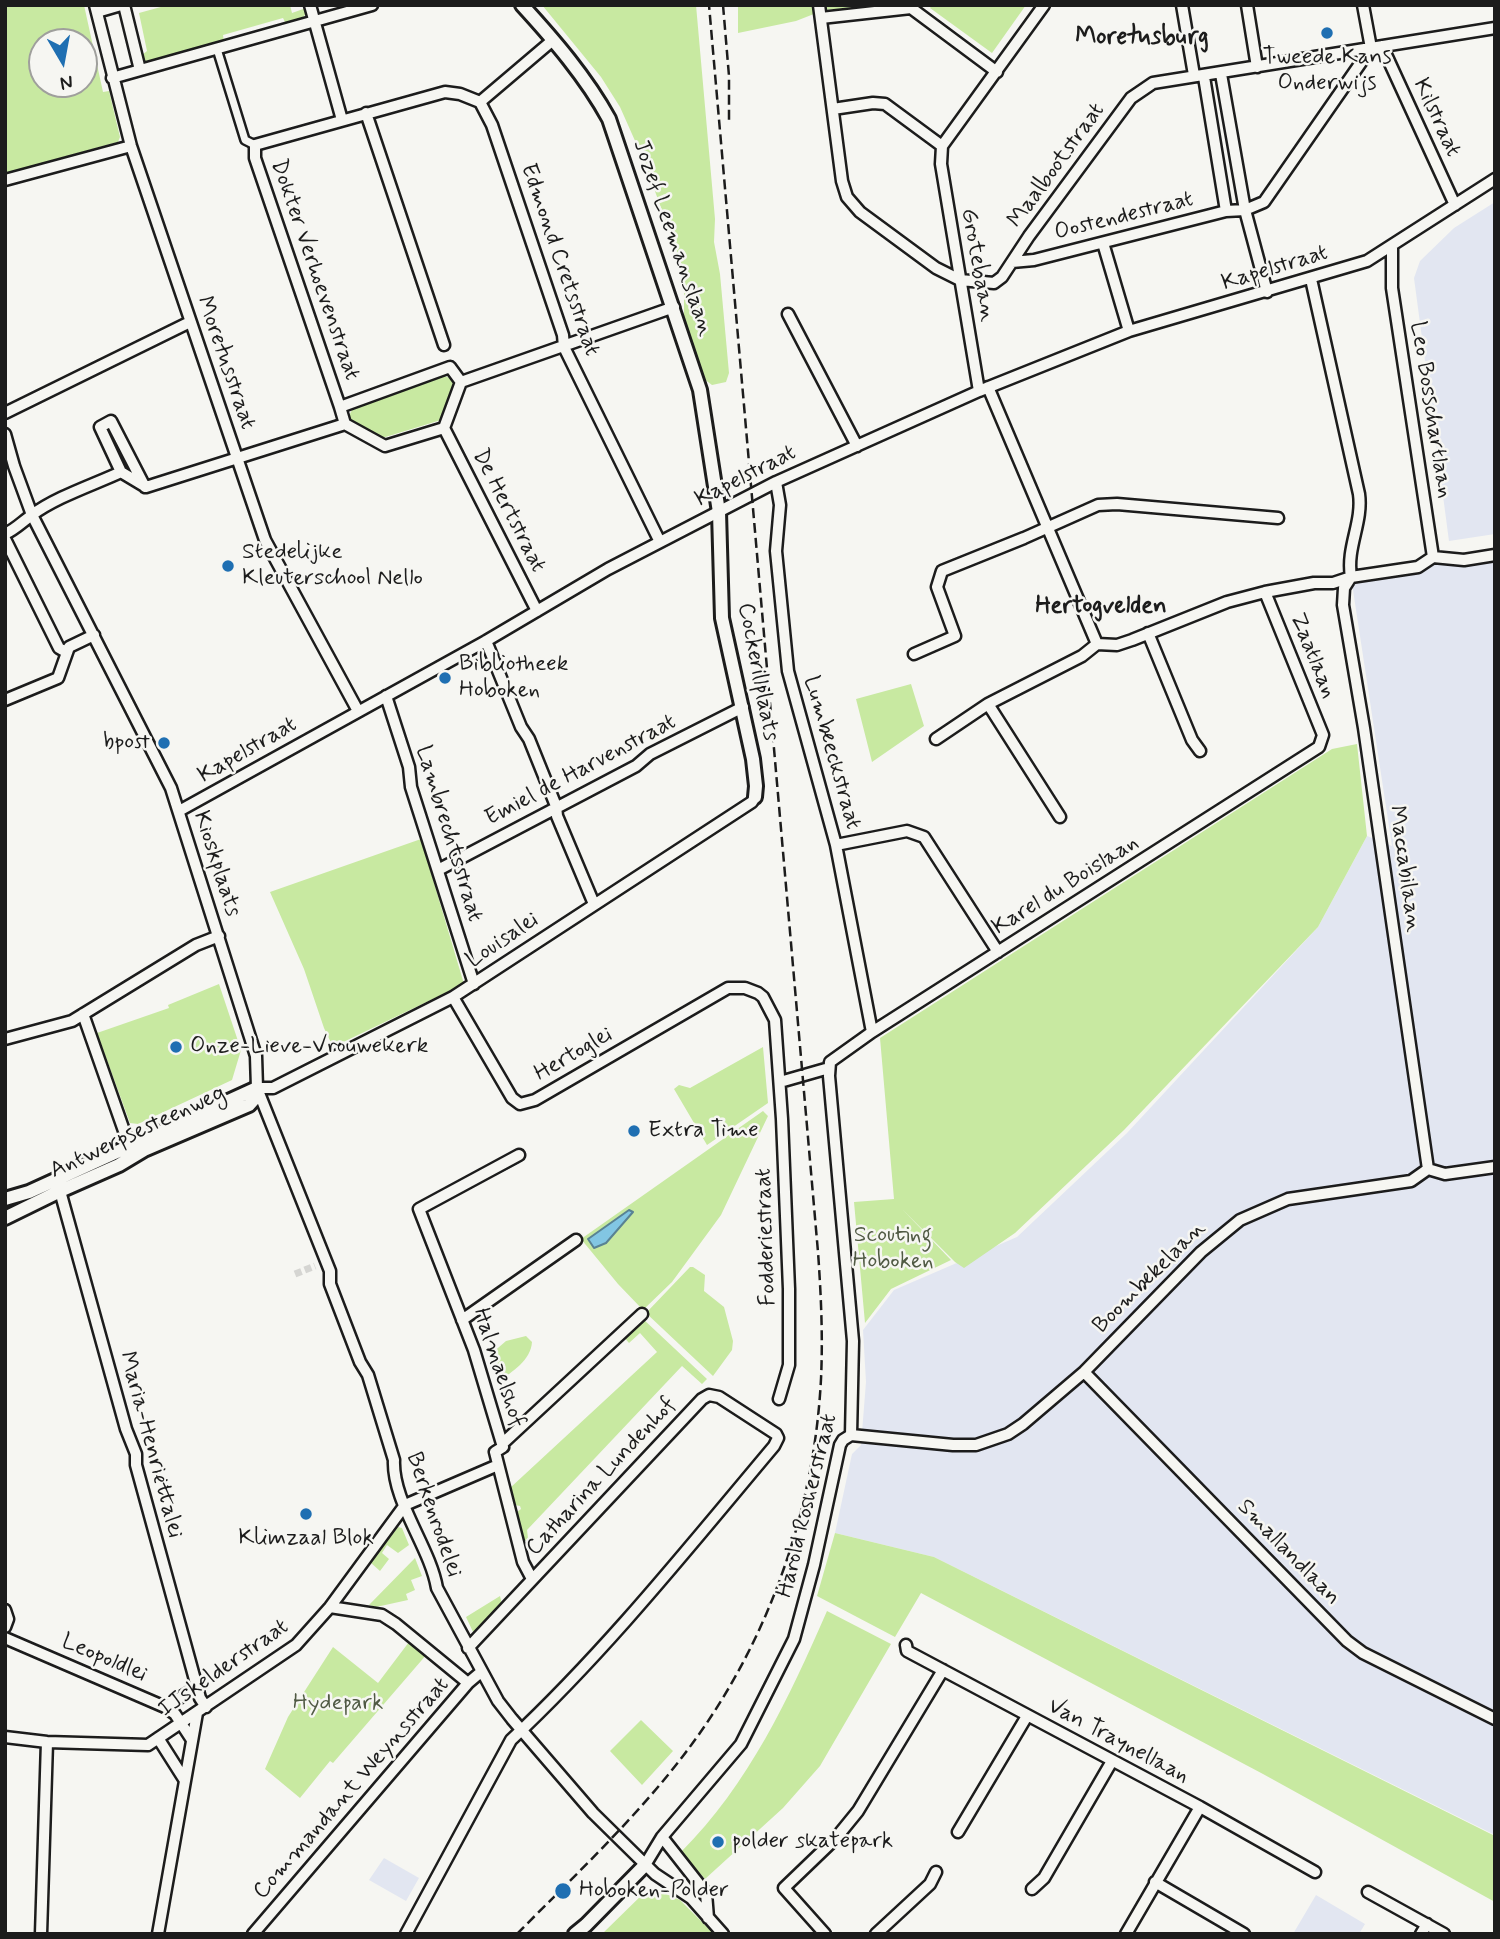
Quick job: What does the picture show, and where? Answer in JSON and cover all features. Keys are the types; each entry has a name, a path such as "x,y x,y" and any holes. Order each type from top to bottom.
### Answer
{"street":[{"name":"Moretusstraat","path":"140,70 122,5 96,9 131,146 265,540 358,711"},
{"path":"310,5 342,120"},
{"path":"112,78 372,5"},
{"name":"Jozef Leemanslaan","path":"522,5 596,96 609,119 700,390 719,512"},
{"path":"820,5 842,181 847,197 870,220 936,268 960,280"},
{"path":"833,109 873,103 885,104 942,146 1044,5"},
{"path":"1182,5 1226,211"},
{"path":"1247,5 1257,67"},
{"name":"Kilstraat","path":"1363,5 1376,47 1455,205"},
{"path":"821,18 911,8 997,72"},
{"name":"Maalbootstraat","path":"960,280 994,283 1131,98 1153,83 1495,28"},
{"path":"217,49 245,141 255,145 445,92 460,94 480,103 553,40"},
{"path":"1245,210 1264,202 1376,47"},
{"path":"1221,74 1245,210 1267,292"},
{"name":"Edmond Cretsstraat","path":"480,103 492,125 563,335 564,347 660,542"},
{"path":"366,113 444,345"},
{"name":"Dokter Verhoevenstraat","path":"255,145 255,158 345,424"},
{"path":"5,180 131,146"},
{"name":"Grotebaan","path":"942,146 941,164 960,280 983,389 1097,644"},
{"name":"Kapelstraat","path":"179,811 486,641 608,569 776,482 983,389 1129,331 1367,261 1495,179"},
{"name":"Oostendestraat","path":"1012,262 1034,260 1226,211 1245,210"},
{"path":"1103,243 1129,331"},
{"path":"1367,261 1392,268 1392,245"},
{"name":"Leo Bosschartlaan","path":"1392,268 1392,288 1433,557"},
{"name":"Maccabilaan","path":"1311,279 1359,494 1361,510 1348,561 1351,577 1344,588 1343,605 1364,727 1428,1169"},
{"path":"461,382 674,307"},
{"path":"788,314 857,446"},
{"path":"5,413 190,321"},
{"path":"340,407 450,368 461,382"},
{"path":"146,487 111,421 100,427 121,472 146,487 345,424 385,446 444,428 461,382"},
{"name":"De Hertstraat","path":"444,428 537,611"},
{"name":"Kioskplaats","path":"5,434 32,515 166,776 256,1056 257,1088"},
{"path":"66,652 59,648 5,537 32,515 121,472"},
{"name":"Lumbeeckstraat","path":"776,482 780,505 776,551 788,671 836,845 872,1032"},
{"path":"914,653 955,636 936,587 942,571 1098,505 1114,504 1278,519"},
{"name":"Cockerillplaats","path":"719,512 722,618 753,760 755,797"},
{"path":"936,739 988,704 1082,656 1097,644 1116,645 1227,602 1265,592 1418,567 1433,557 1464,560 1495,555"},
{"name":"Zaatlaan","path":"1265,592 1323,735"},
{"path":"1147,633 1192,740 1200,751"},
{"path":"5,700 58,678 69,647 94,635"},
{"path":"486,641 594,904"},
{"name":"Lambrechtsstraat","path":"386,696 409,767 411,787 474,984"},
{"path":"988,704 1060,817"},
{"name":"Emiel de Harvenstraat","path":"438,870 636,766 650,754 743,707"},
{"name":"Karel du Boislaan","path":"829,1068 834,1057 872,1032 1305,758 1319,747 1323,735"},
{"name":"Louisalei","path":"257,1088 273,1088 453,997 752,802 755,797"},
{"path":"836,845 907,831 924,837 998,952"},
{"path":"5,1039 62,1025 196,945 219,936"},
{"name":"Hertoglei","path":"453,997 512,1098 520,1104 535,1100 728,988 745,988 758,993"},
{"name":"Fodderiestraat","path":"758,993 775,1020 780,1082 790,1325 789,1364 779,1399"},
{"path":"83,1014 129,1145"},
{"path":"780,1082 829,1068"},
{"name":"Harold Rosherstraat","path":"645,1866 662,1837 741,1744 790,1649 811,1576 840,1445 851,1435 855,1367 829,1068"},
{"name":"Antwerpsesteenweg","path":"5,1199 29,1192 257,1088 257,1096 249,1105 144,1150 119,1165 5,1218"},
{"name":"Berkenrodelei","path":"257,1088 330,1271 330,1284 360,1362 368,1375 394,1461 393,1472 405,1505 434,1572 437,1588 481,1672 498,1701 588,1808 645,1866 691,1898 723,1934"},
{"name":"Halmaelshof","path":"519,1155 419,1209 474,1350 503,1447 495,1452 498,1465 523,1562 532,1579"},
{"name":"Boombekelaan","path":"851,1435 953,1446 990,1442 1023,1424 1084,1372 1201,1252 1240,1220 1288,1199 1411,1181 1428,1169 1445,1174 1495,1167"},
{"name":"Maria-Henriëttalei","path":"60,1191 126,1429 134,1447 136,1465 202,1710"},
{"path":"463,1320 576,1240"},
{"path":"502,1444 642,1314"},
{"name":"Smallandlaan","path":"1084,1372 1347,1641 1363,1653 1495,1719"},
{"name":"Catharina Lundenhof","path":"468,1648 706,1396 719,1397 772,1430 778,1438 656,1589 521,1730"},
{"path":"405,1505 498,1465"},
{"name":"IJskelderstraat","path":"5,1737 47,1742 148,1745 296,1645 330,1607 405,1505"},
{"path":"330,1607 382,1615 468,1683"},
{"path":"5,1610 8,1619 5,1627"},
{"name":"Leopoldlei","path":"5,1638 165,1707 175,1714 192,1740"},
{"name":"Van Traynellaan","path":"906,1645 907,1651 1200,1807 1315,1872"},
{"path":"825,1934 784,1888 836,1838 858,1811 943,1670"},
{"name":"Commandant Weynsstraat","path":"253,1934 468,1683 481,1672"},
{"path":"165,1707 197,1687"},
{"path":"158,1934 184,1779 192,1740 202,1710"},
{"path":"958,1832 1027,1716"},
{"path":"406,1934 511,1740 521,1730"},
{"path":"158,1738 184,1779"},
{"path":"41,1934 47,1742"},
{"path":"1032,1888 1044,1878 1112,1760"},
{"path":"1126,1934 1200,1807"},
{"path":"662,1837 706,1893 708,1918"},
{"path":"575,1934 645,1866"},
{"path":"876,1934 930,1884 936,1872"},
{"path":"1155,1882 1244,1934"},
{"path":"1368,1892 1424,1929 1444,1934"}],"shaded area":[{"path":"1495,202 1495,534 1449,541 1414,278 1420,261 1454,228"},
{"path":"1495,555 1495,1835 934,1557 835,1533 852,1454 861,1445 866,1382 863,1330 894,1290 1017,1237 1127,1133 1318,927 1367,836 1392,846 1351,577"},
{"path":"384,1858 419,1878 406,1901 369,1880"},
{"path":"1316,1895 1365,1924 1359,1934 1293,1934"}],"green space":[{"path":"5,5 84,5 89,28 28,28 28,98 98,98 98,69 103,92 109,91 120,137 118,142 5,173"},
{"path":"168,5 290,5 292,13 306,8 307,12 301,20 286,24 283,18 223,35 224,42 144,64 141,56 147,51 139,13"},
{"path":"542,5 696,5 715,219 714,242 720,274 729,373 726,382 712,385 704,379 684,321 684,271 644,161 620,107 601,77"},
{"path":"738,5 894,5 824,10 796,21 738,33"},
{"path":"932,5 1026,5 992,53 930,8"},
{"path":"440,376 450,379 455,387 447,413 441,420 379,439 360,429 351,420 350,414 361,403"},
{"path":"911,684 924,726 872,762 856,699"},
{"name":"Scouting Hoboken","path":"1357,744 1367,836 1318,927 1124,1130 1015,1233 964,1268 902,1209 951,1260 891,1289 865,1323 854,1202 894,1199 880,1038 1332,749"},
{"path":"421,839 464,984 333,1047 304,969 270,892"},
{"path":"219,984 241,1050 232,1080 138,1124 130,1123 97,1033 169,1008 168,1005"},
{"path":"763,1047 768,1103 707,1145 674,1089 679,1085 690,1088"},
{"path":"763,1111 768,1116 721,1215 672,1282 643,1310 581,1239"},
{"path":"690,1267 705,1275 704,1291 724,1307 733,1341 732,1350 713,1376 646,1313"},
{"path":"642,1318 707,1379 702,1384 682,1366 527,1530 528,1538 525,1541 517,1512 521,1509 515,1505 510,1488 657,1352 640,1333 629,1343 623,1336"},
{"path":"526,1336 532,1342 528,1354 520,1365 499,1381 491,1354 506,1341"},
{"path":"398,1527 402,1528 409,1545 398,1553 387,1545 382,1553 389,1559 380,1571 371,1563"},
{"path":"835,1533 934,1557 1495,1836 1495,1902 1263,1774 921,1593 895,1637 817,1596"},
{"path":"415,1558 422,1576 411,1580 415,1590 406,1594 408,1600 376,1607 369,1605"},
{"path":"500,1596 502,1604 474,1634 466,1617"},
{"path":"827,1611 891,1644 820,1766 783,1808 705,1879 681,1852 705,1826 747,1769 782,1708"},
{"name":"Hydepark","path":"409,1642 426,1655 300,1798 265,1769 288,1717 333,1647 378,1683"},
{"path":"641,1720 673,1751 642,1785 610,1751"},
{"path":"650,1887 680,1900 714,1934 602,1934"}],"water":[{"path":"629,1210 633,1212 606,1243 594,1248 588,1239"}],"waterway":[{"path":"496,1174 519,1162"}],"tunnel":[{"path":"295,1274 315,1266"}],"railway":[{"path":"517,1934 603,1847 664,1780 712,1714 739,1671 781,1578 808,1480 816,1430 822,1347 818,1252 709,5"},
{"path":"723,5 729,76 729,124"}],"place":[{"name":"Tweede Kans Onderwijs","path":"1327,33"},
{"name":"Stedelijke Kleuterschool Nello","path":"228,566"},
{"name":"Bibliotheek Hoboken","path":"445,678"},
{"name":"bpost","path":"164,743"},
{"name":"Onze-Lieve-Vrouwekerk","path":"176,1047"},
{"name":"Extra Time","path":"634,1131"},
{"name":"Klimzaal Blok","path":"306,1514"},
{"name":"polder skatepark","path":"718,1842"},
{"name":"Hoboken-Polder","path":"563,1891"}],"district":[{"name":"Moretusburg","path":"1142,38"},
{"name":"Hertogvelden","path":"1101,607"}]}
